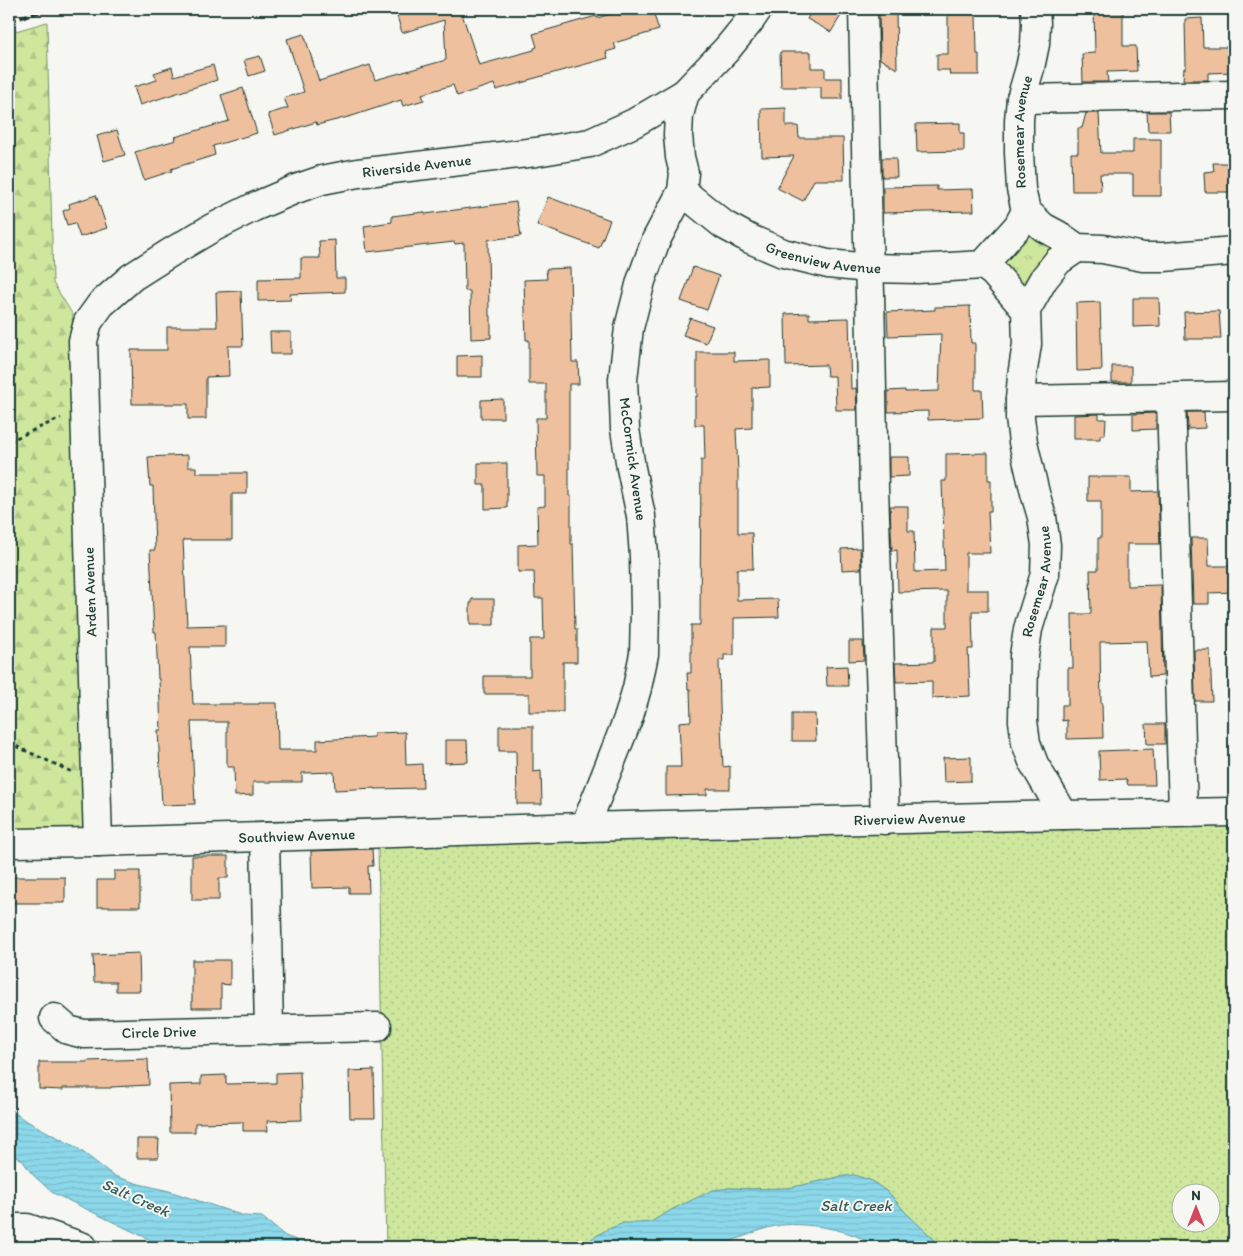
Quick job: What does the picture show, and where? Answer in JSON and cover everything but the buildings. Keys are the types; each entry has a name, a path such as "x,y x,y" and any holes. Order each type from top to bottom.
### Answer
{"street":[{"name":"Riverside Avenue","path":"82,342 88,322 101,304 132,278 173,250 212,228 254,206 288,192 322,180 358,172 536,152 590,143 634,123 685,93 727,49 758,9"},
{"path":"863,9 874,488 885,820"},
{"name":"Rosemear Avenue","path":"1026,211 1021,188 1019,153 1021,99 1035,44 1035,9"},
{"name":"McCormick Avenue","path":"585,827 629,716 644,654 644,556 641,516 631,468 623,379 629,328 641,281 656,240 682,191 684,173 678,135 679,115 685,93"},
{"path":"1021,99 1234,95"},
{"name":"Greenview Avenue","path":"682,191 724,225 750,239 783,252 828,264 869,268 917,269 982,265"},
{"path":"1077,248 1058,261 1043,280 1026,310 993,272 982,265 1018,226 1026,211 1043,227 1077,248 1103,249 1143,257 1164,258 1234,250"},
{"name":"Rosemear Avenue","path":"1026,310 1027,344 1022,376 1020,418 1023,442 1042,517 1046,545 1045,574 1028,629 1024,656 1023,721 1026,743 1034,764 1064,815"},
{"name":"Arden Avenue","path":"82,342 98,842"},
{"path":"1020,400 1234,396"},
{"path":"1171,398 1183,812"},
{"name":"Riverview Avenue","path":"585,827 1234,812"},
{"name":"Southview Avenue","path":"9,843 585,827"},
{"path":"265,837 269,1030"},
{"name":"Circle Drive","path":"54,1018 68,1030 84,1034 377,1027"},
{"path":"9,1228 28,1228 83,1247"}],"path":[{"path":"9,441 85,408"},
{"path":"9,743 73,773 96,763"}],"green space":[{"path":"47,22 53,283 73,315 72,341 84,824 80,830 9,835 9,33"},
{"path":"1021,229 1052,239 1054,250 1023,289 1000,259"},
{"path":"1234,822 1234,1247 941,1247 905,1212 890,1194 872,1181 854,1175 789,1188 730,1188 673,1209 651,1222 608,1229 578,1247 386,1247 378,847"}],"water":[{"name":"Salt Creek","path":"9,1108 23,1119 76,1147 114,1176 169,1191 244,1216 262,1217 285,1236 305,1243 310,1247 165,1247 53,1193 32,1174 22,1160 9,1152"},
{"name":"Salt Creek","path":"854,1175 872,1181 890,1194 905,1212 941,1247 874,1247 855,1235 842,1231 812,1226 785,1225 775,1226 713,1247 578,1247 608,1229 624,1223 651,1222 713,1190 730,1188 789,1188"}],"railway":[{"path":"9,21 48,9"}]}
